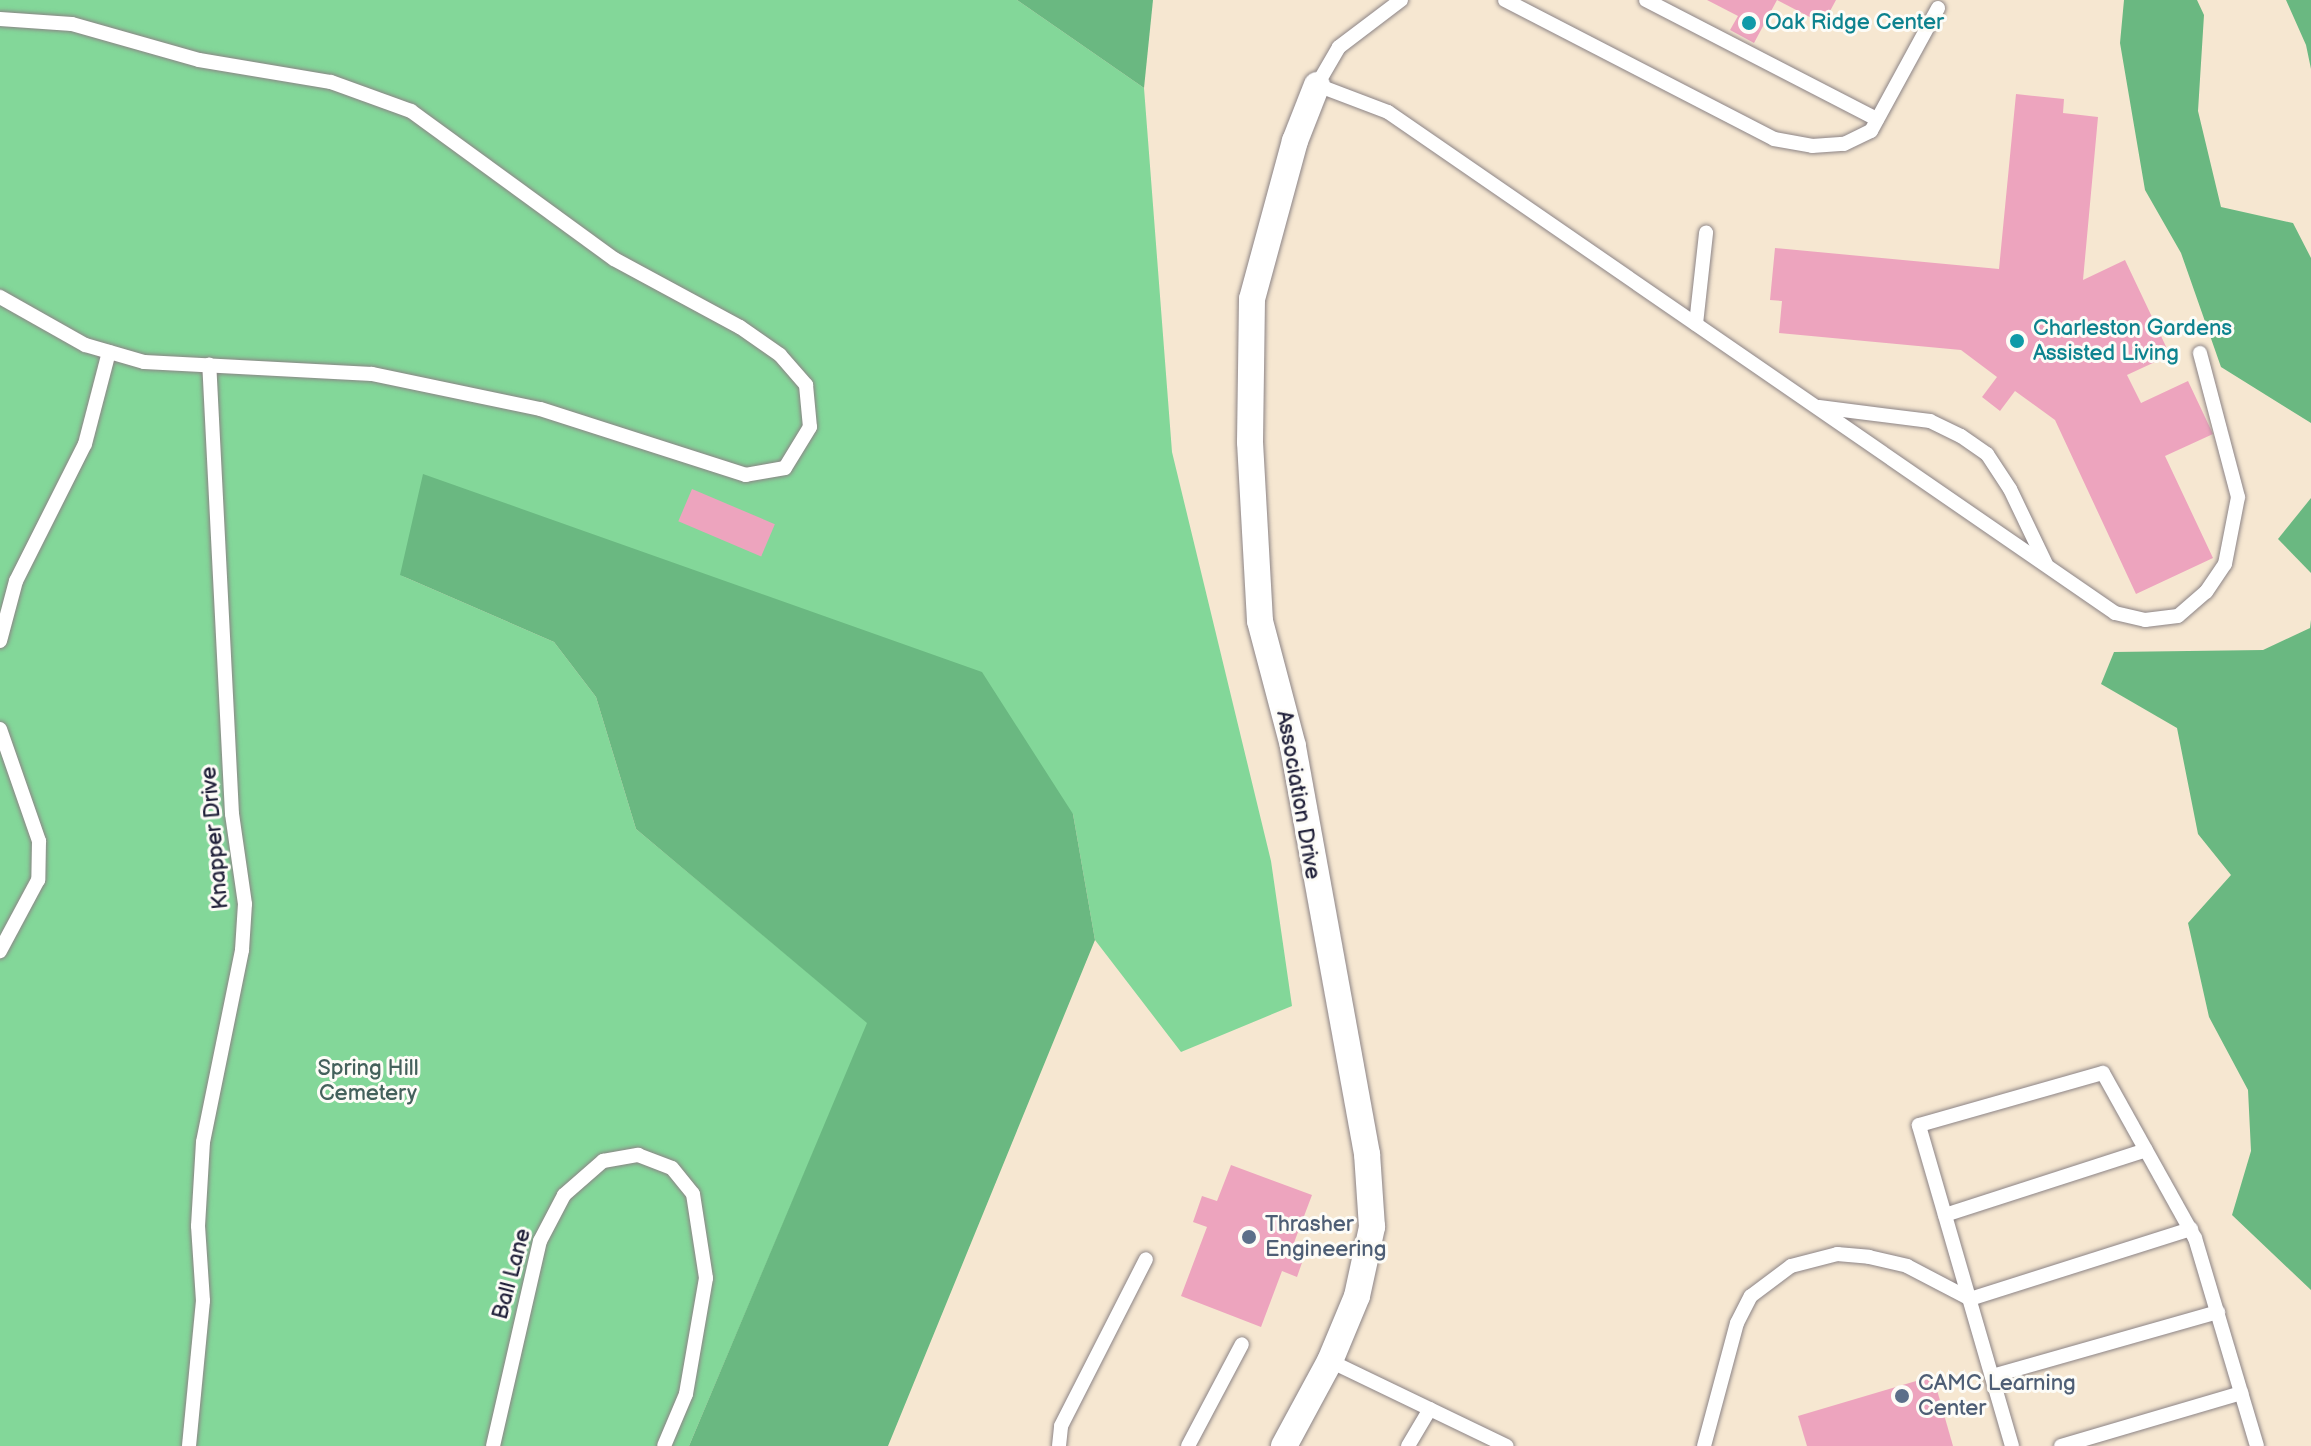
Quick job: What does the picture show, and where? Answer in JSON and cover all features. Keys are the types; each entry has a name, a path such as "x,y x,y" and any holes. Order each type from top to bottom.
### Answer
{"street":[{"name":"Association Drive","path":"1284,1446 1330,1361 1357,1296 1372,1227 1367,1154 1293,746 1260,621 1250,442 1252,299 1295,141 1317,85"}],"lane":[{"path":"1401,0 1339,47 1317,85 1388,112 2115,613 2145,620 2178,616 2206,592 2225,564 2238,497 2200,353"},
{"path":"1505,0 1774,139 1812,146 1844,144 1871,131 1938,8"},
{"path":"1646,0 1877,119"},
{"path":"0,19 72,24 199,60 331,82 411,111 614,259 740,327 780,355 806,385 810,427 785,468 746,475 540,409 372,374 144,362 85,345 0,297"},
{"path":"1696,324 1706,233"},
{"path":"0,641 16,581 85,444 109,352"},
{"name":"Knapper Drive","path":"189,1446 203,1301 198,1226 203,1142 242,950 245,904 232,814 209,365"},
{"path":"1815,406 1930,421 1961,436 1987,454 2010,489 2046,565"},
{"path":"0,729 39,841 38,880 0,951"},
{"path":"2012,1446 1919,1125 2103,1073 2191,1229 2257,1446"},
{"path":"1945,1215 2146,1150"},
{"name":"Ball Lane","path":"493,1446 540,1241 564,1195 603,1161 638,1155 672,1168 693,1194 706,1278 686,1394 664,1446"},
{"path":"1704,1446 1737,1323 1751,1296 1791,1266 1837,1254 1869,1257 1907,1266 1970,1299 2191,1229"},
{"path":"1059,1446 1061,1426 1146,1259"},
{"path":"1992,1376 2218,1312"},
{"path":"1188,1446 1242,1344"},
{"path":"1330,1361 1507,1446"},
{"path":"2061,1446 2241,1393"},
{"path":"1408,1446 1430,1409"}],"green space":[{"name":"Spring Hill Cemetery","path":"0,0 1017,0 1144,88 1172,452 1271,861 1292,1006 1181,1052 1095,940 1073,814 400,575 554,642 596,697 636,829 868,1023 689,1446 0,1446"},
{"path":"1017,0 1153,0 1144,88"},
{"path":"2124,0 2197,0 2204,15 2198,111 2221,207 2293,223 2311,258 2311,423 2221,367 2181,253 2145,190 2120,43"},
{"path":"2286,0 2311,0 2311,69 2306,45"},
{"path":"423,474 982,672 1073,814 1095,940 888,1446 689,1446 867,1023 636,829 596,697 554,642 400,575"},
{"path":"2311,498 2311,573 2278,539"},
{"path":"2311,620 2311,1290 2232,1215 2251,1151 2248,1090 2209,1017 2188,923 2231,875 2198,834 2177,728 2101,684 2114,652 2263,650 2310,628"}],"building":[{"name":"Oak Ridge Center","path":"1707,0 1777,0 1754,43 1730,30 1738,16"},
{"name":"Oak Ridge Center","path":"1777,0 1836,0 1823,24"},
{"name":"Charleston Gardens Assisted Living","path":"2016,94 2064,99 2063,113 2098,117 2083,280 2125,260 2170,355 2127,375 2141,403 2188,381 2213,434 2165,456 2213,558 2136,594 2055,420 2015,391 2000,411 1982,397 1997,377 1961,350 1779,333 1782,301 1770,300 1775,248 1999,269"},
{"path":"692,489 775,524 761,556 678,521"},
{"name":"Thrasher Engineering","path":"1231,1165 1312,1195 1292,1248 1305,1254 1297,1277 1282,1271 1261,1327 1181,1296 1207,1227 1193,1222 1202,1196 1217,1201"},
{"name":"CAMC Learning Center","path":"1933,1376 1953,1446 1807,1446 1798,1416"}],"place":[{"name":"Oak Ridge Center","path":"1749,23"},
{"name":"Charleston Gardens Assisted Living","path":"2017,341"},
{"name":"Thrasher Engineering","path":"1249,1237"},
{"name":"CAMC Learning Center","path":"1902,1396"}]}
